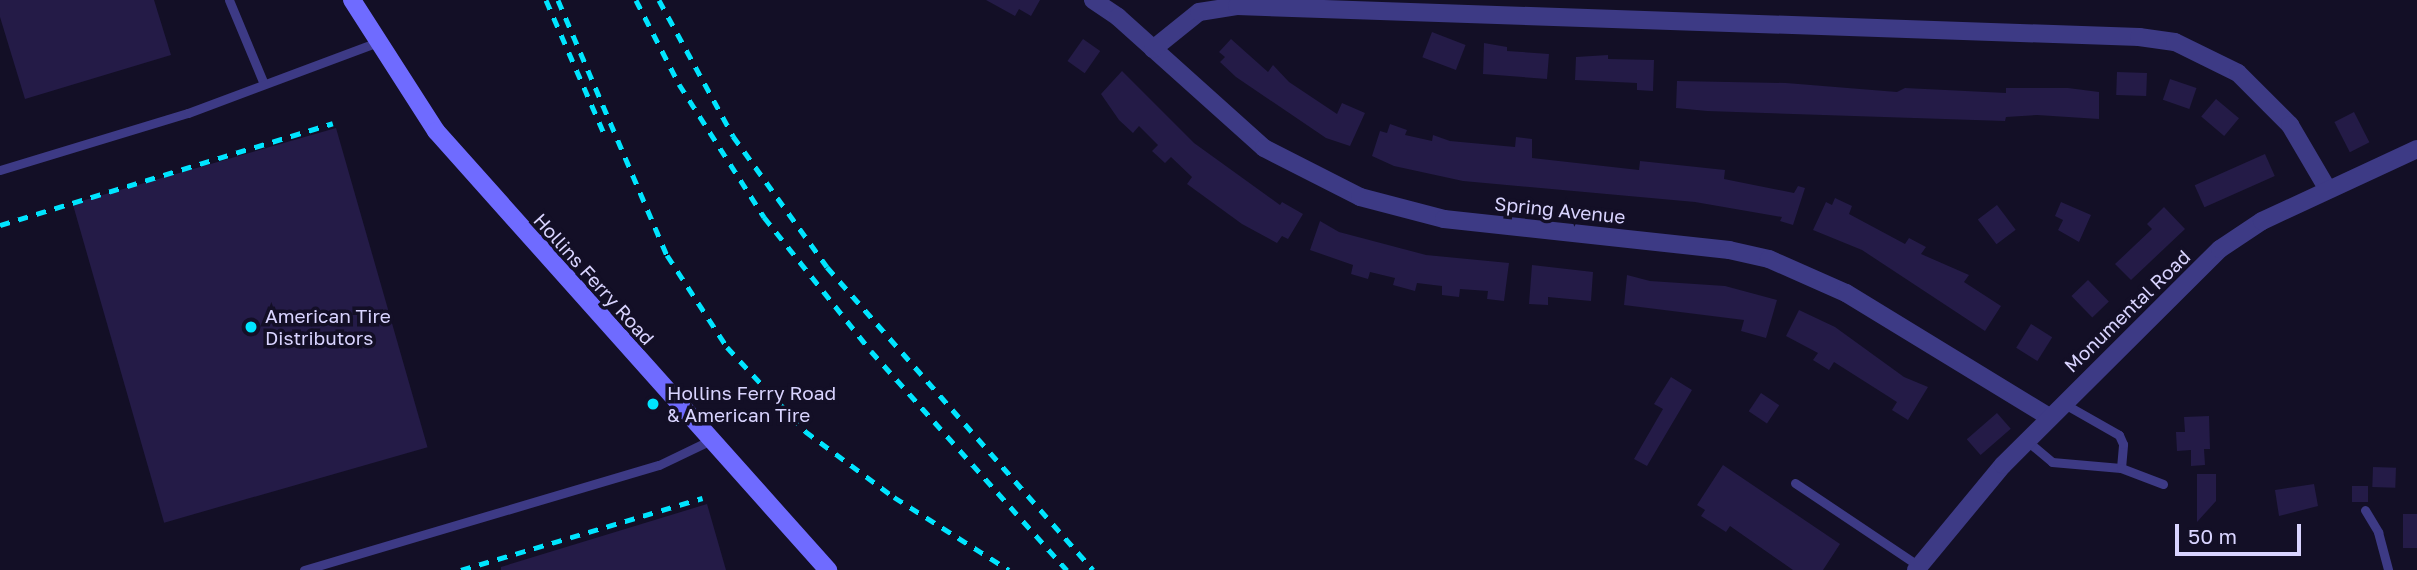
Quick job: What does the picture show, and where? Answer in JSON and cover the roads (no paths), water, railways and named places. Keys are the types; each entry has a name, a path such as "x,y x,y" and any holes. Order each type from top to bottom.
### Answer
{"street":[{"name":"Hollins Ferry Road","path":"352,0 375,43 436,131 476,179 828,570"},
{"name":"Spring Avenue","path":"1093,0 1153,49 1264,148 1360,197 1444,219 1729,250 1769,259 1846,293 2049,417"},
{"path":"1153,49 1199,12 1237,6 2139,37 2175,42 2238,73 2290,125 2327,188"},
{"name":"Monumental Road","path":"1917,568 2026,440 2238,234 2327,188 2417,149"}],"lane":[{"path":"229,0 264,84"},
{"path":"0,170 188,113 375,43"},
{"path":"2063,403 2119,435 2123,444 2120,468"},
{"path":"304,570 659,465 711,440"},
{"path":"2026,440 2052,462 2120,468 2163,484"},
{"path":"1795,484 1917,568"},
{"path":"2365,510 2378,532 2388,570"}],"railway":[{"path":"546,0 605,136"},
{"path":"558,0 667,255 727,347 805,431 894,497 1009,570"},
{"path":"636,0 679,84 764,217 871,351 1067,570"},
{"path":"659,0 733,136 827,267 1093,570"},
{"path":"0,225 333,123"},
{"path":"461,570 702,498"}],"place":[{"name":"American Tire Distributors","path":"251,327"},
{"name":"Hollins Ferry Road & American Tire","path":"653,404"}]}
